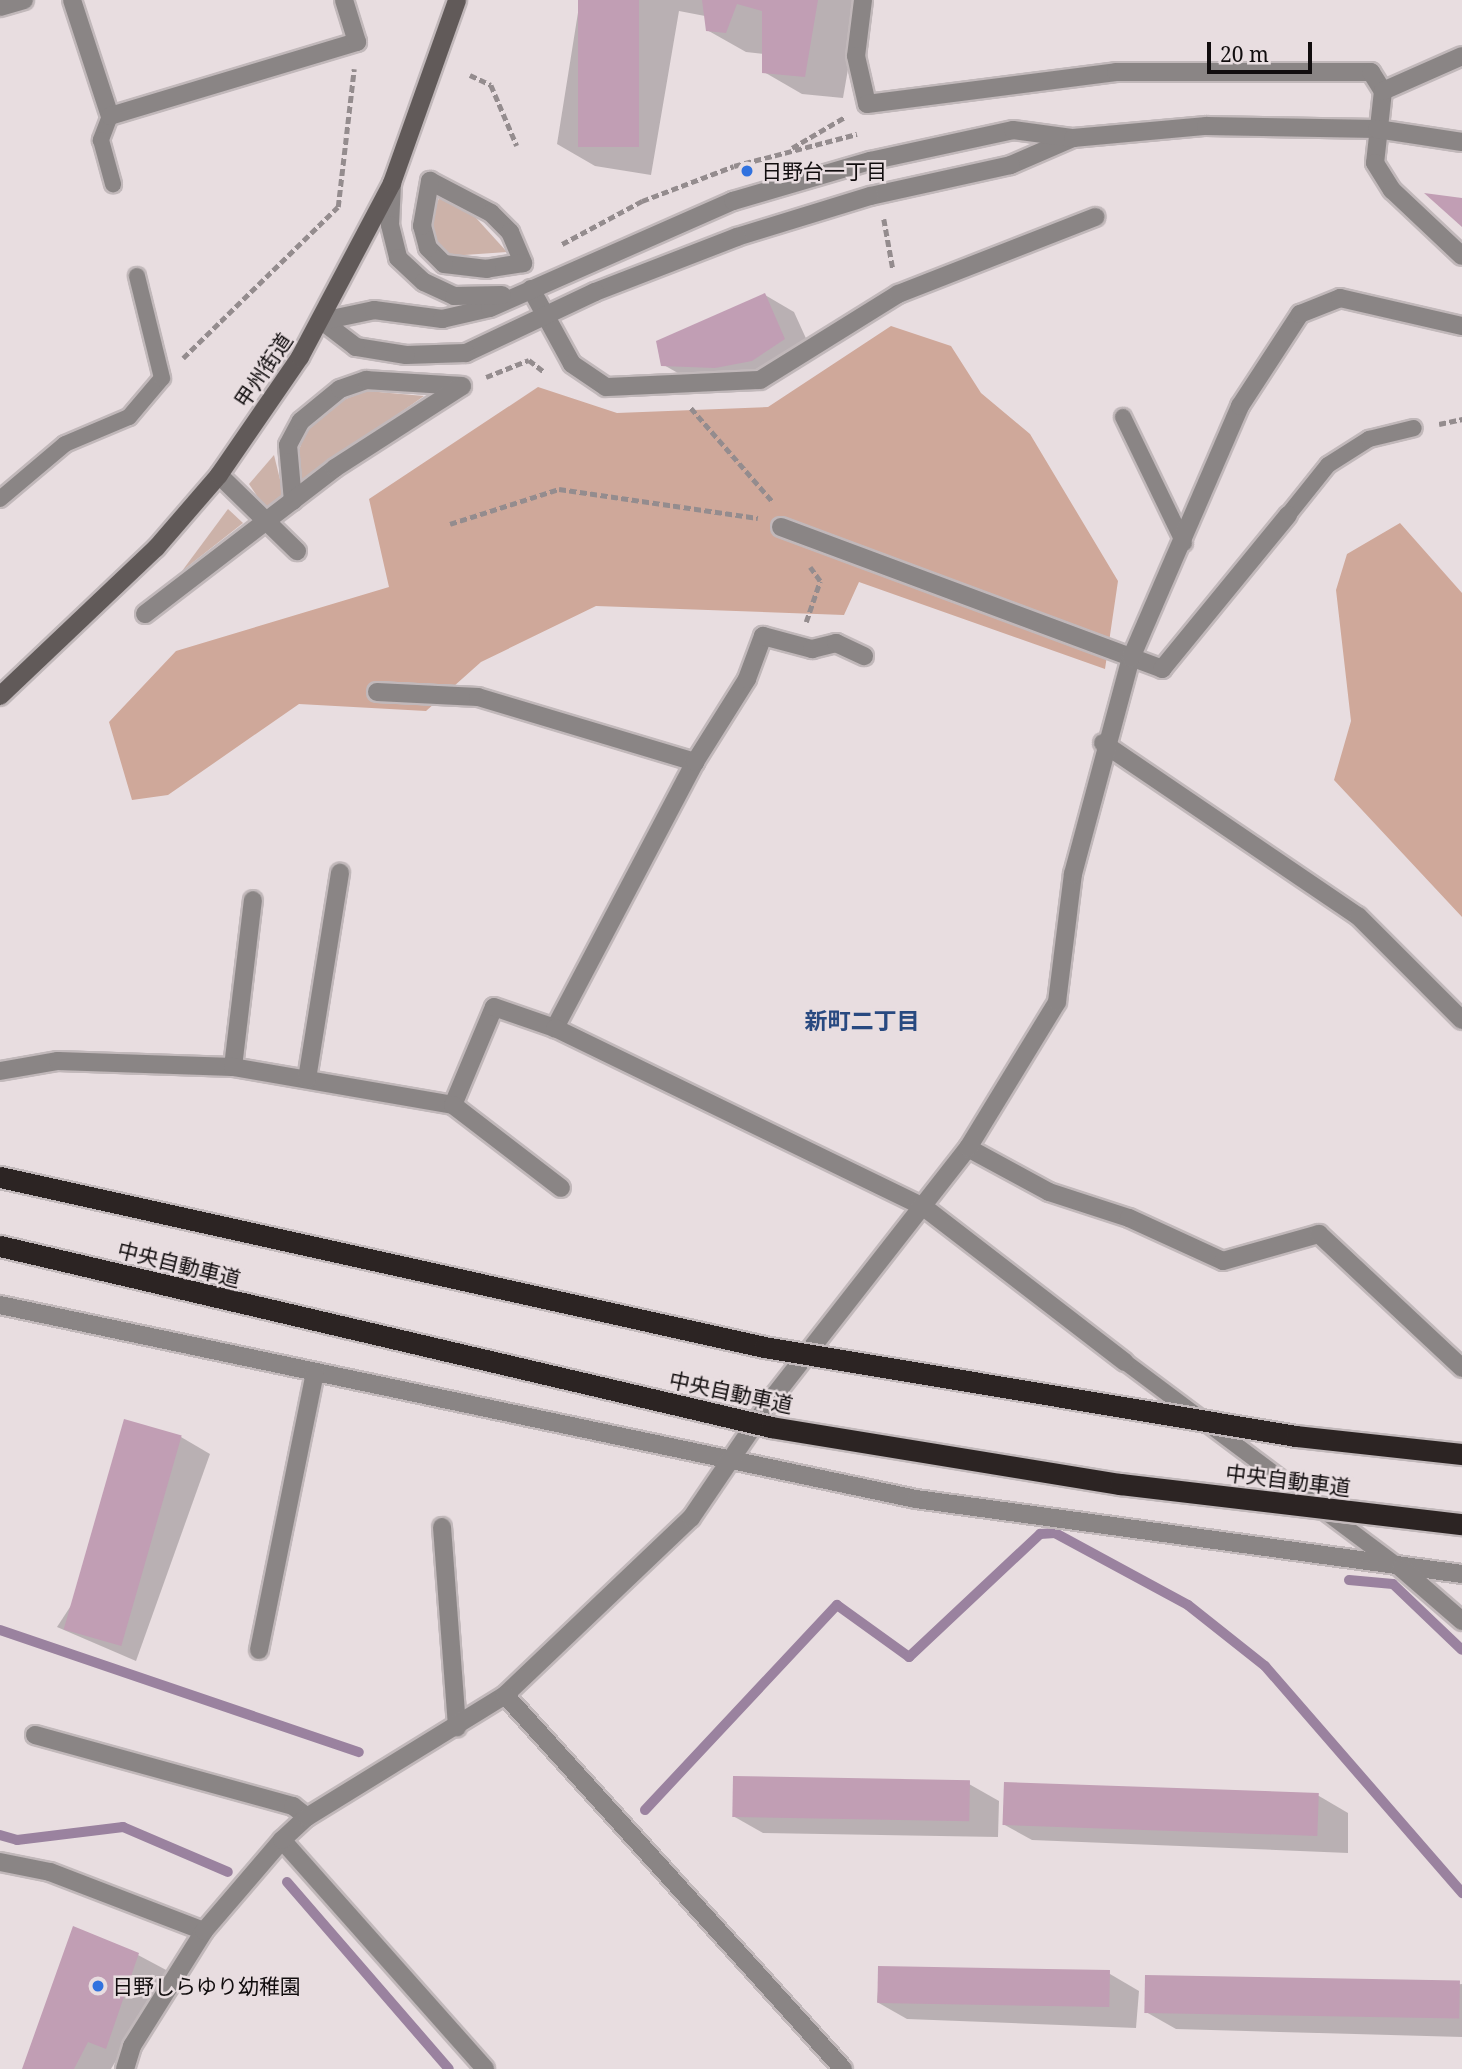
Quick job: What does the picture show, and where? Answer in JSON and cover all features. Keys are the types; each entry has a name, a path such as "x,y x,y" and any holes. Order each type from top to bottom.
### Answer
{"highway":[{"name":"中央自動車道","path":"0,1177 764,1347 1296,1436 1462,1454"},
{"name":"中央自動車道","path":"0,1245 771,1427 1120,1485 1462,1524"}],"main road":[{"name":"甲州街道","path":"0,696 156,548 219,474 321,321 392,183 457,0"}],"street":[{"path":"0,7 24,0"},
{"path":"72,0 110,116 358,42 344,0"},
{"path":"863,0 856,56 867,104 1042,78 1203,68 1371,72 1383,91 1375,163 1392,190 1462,256"},
{"path":"1383,91 1462,56"},
{"path":"321,321 374,310 442,319 490,308 733,201 870,161 1013,130 1073,138 1206,126 1377,129 1462,142"},
{"path":"321,321 356,347 445,356 495,344 545,317 737,237 870,196 1012,164 1073,138"},
{"path":"430,181 491,213 510,232 523,263 487,269 444,264 428,248 422,226 430,181"},
{"path":"392,183 398,258 424,282 454,296 489,298 531,289"},
{"path":"531,289 572,364 606,387 672,387 760,380 898,294 1096,217"},
{"path":"125,2069 132,2046 204,1931 282,1840 307,1817 505,1695 650,1561 735,1458 774,1396 925,1208 968,1149 1057,1002 1073,874 1104,743 1131,658 1184,543 1240,407 1300,314 1340,298 1462,326"},
{"path":"293,501 288,445 301,421 340,389 366,380 462,386"},
{"path":"145,614 293,501 462,386"},
{"path":"219,474 296,551"},
{"path":"782,527 1162,669 1288,515"},
{"path":"555,1028 695,762 747,679 763,636 798,645 836,643 864,656"},
{"path":"377,692 478,697 695,762"},
{"path":"1104,743 1358,916 1462,1020"},
{"path":"307,1079 341,873"},
{"path":"233,1067 253,900"},
{"path":"453,1105 494,1007 555,1028 925,1208 1125,1362"},
{"path":"0,1071 58,1061 233,1067 453,1105 561,1188"},
{"path":"968,1149 1049,1192 1129,1218 1223,1261 1319,1234 1462,1368"},
{"path":"0,1305 315,1373 735,1458 916,1499 1462,1574"},
{"path":"259,1650 315,1373"},
{"path":"442,1527 457,1727"},
{"path":"1400,1567 1462,1621"},
{"path":"505,1695 838,2067"},
{"path":"35,1735 293,1806 307,1817"},
{"path":"282,1840 485,2069"},
{"path":"0,1862 50,1872 204,1931"}],"lane":[{"path":"110,116 101,140 113,184"},
{"path":"0,499 65,444 129,417 162,378 137,276"},
{"path":"1123,417 1184,543"},
{"path":"1288,515 1328,466 1369,439 1414,428"},
{"path":"1125,1362 1400,1567"}],"path":[{"path":"162,378 338,207 358,42"},
{"path":"470,75 491,85 517,146"},
{"path":"788,150 867,104"},
{"path":"883,216 898,294"},
{"path":"462,386 529,360 554,380 597,381"},
{"path":"672,387 772,500 782,527 820,581 798,645"},
{"path":"450,524 559,489 756,517 782,527"}],"shaded area":[{"path":"439,198 467,208 507,252 450,256 436,245 429,225"},
{"path":"891,326 951,346 981,393 1030,434 1118,581 1105,669 859,582 844,615 596,606 481,662 426,711 299,704 168,795 132,800 109,722 176,651 389,587 369,499 538,387 617,413 768,407"},
{"path":"367,391 424,396 301,482 299,450 306,431 340,401"},
{"path":"274,455 284,496 265,508 249,484"},
{"path":"228,509 243,523 182,571"},
{"path":"1400,523 1462,593 1462,917 1334,780 1351,721 1336,590 1347,554"}],"building":[{"path":"578,0 639,0 639,147 578,147"},
{"path":"702,0 818,0 805,77 762,73 762,11 737,4 726,33 706,31"},
{"path":"1424,193 1462,198 1462,227"},
{"path":"765,293 785,339 752,361 715,368 661,366 656,341"},
{"path":"124,1419 182,1436 121,1646 64,1630"},
{"path":"733,1776 970,1780 969,1821 732,1817"},
{"path":"1004,1782 1319,1793 1317,1836 1002,1825"},
{"path":"73,1926 139,1953 106,2049 88,2042 74,2069 22,2069"},
{"path":"878,1966 1110,1970 1109,2007 877,2003"},
{"path":"1145,1975 1460,1980 1459,2018 1144,2013"}],"waterway":[{"path":"645,1810 837,1605 909,1657 1040,1534 1055,1533 1188,1605 1265,1666 1462,1893"},
{"path":"1349,1580 1393,1584 1462,1650"},
{"path":"0,1630 359,1752"},
{"path":"0,1835 17,1840 123,1827 228,1872"},
{"path":"287,1882 449,2069"}],"place":[{"name":"日野台一丁目","path":"747,171"},
{"name":"日野しらゆり幼稚園","path":"98,1986"}],"district":[{"name":"新町二丁目","path":"862,1020"}]}
